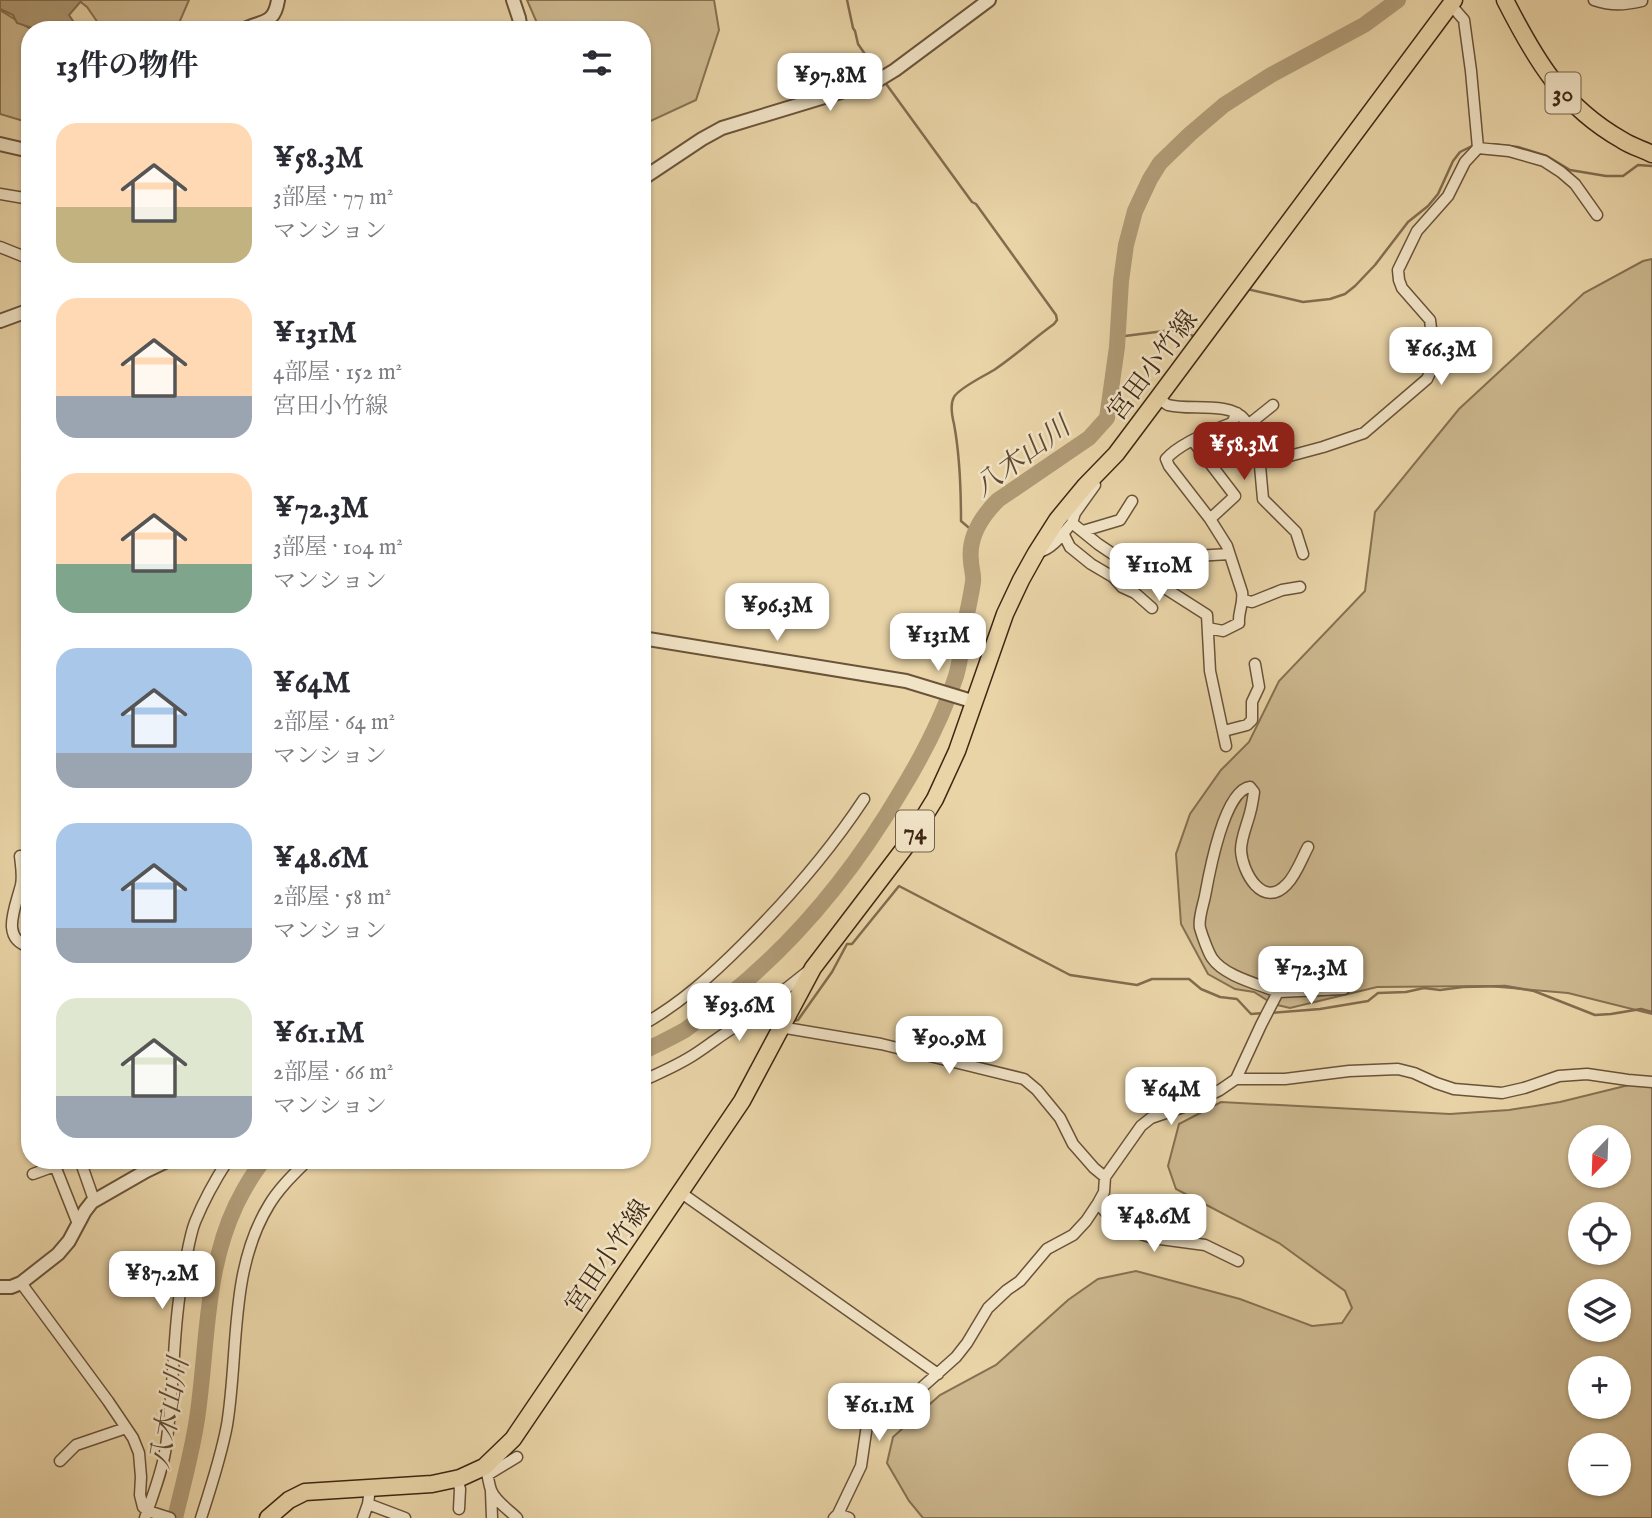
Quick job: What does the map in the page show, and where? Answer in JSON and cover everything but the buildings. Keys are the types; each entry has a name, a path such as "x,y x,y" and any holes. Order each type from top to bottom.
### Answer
{"main road":[{"name":"30","path":"1506,0 1528,46 1563,94 1602,127 1623,141 1652,154"},
{"name":"宮田小竹線","path":"275,1516 289,1500 305,1492 369,1496 486,1471 513,1439 742,1101 813,968 906,846 935,799 957,751 968,700 1005,614 1021,580 1057,520 1116,454 1452,2"}],"street":[{"path":"272,21 278,0"},
{"path":"513,0 520,21"},
{"path":"651,173 722,128 877,81 989,0"},
{"path":"1594,0 1609,5 1642,1"},
{"path":"1259,455 1282,457 1364,433 1427,379 1435,362 1430,320 1402,288 1398,270 1417,231 1448,196 1465,162 1478,148 1464,20 1452,2"},
{"path":"0,144 21,149"},
{"path":"1478,148 1509,151 1544,160 1575,184 1597,215"},
{"path":"0,194 21,198"},
{"path":"0,247 21,255"},
{"path":"0,321 21,313"},
{"path":"1158,398 1167,405 1230,410 1244,418 1259,455 1263,499 1296,532 1303,554"},
{"path":"1248,425 1273,405"},
{"path":"1208,628 1223,631 1239,623 1244,600 1227,546 1166,460 1212,430 1232,423 1237,413"},
{"path":"1193,441 1235,496 1210,519"},
{"path":"1036,553 1052,546 1072,523 1075,513 1098,482 1103,467"},
{"path":"1083,531 1120,520 1132,501"},
{"path":"1072,523 1207,615 1210,671 1226,746"},
{"path":"1063,533 1070,547 1091,564 1114,577 1122,587 1135,593 1152,608"},
{"path":"1132,566 1163,558 1229,554"},
{"path":"1244,600 1252,601 1282,590 1300,587"},
{"path":"651,639 906,681 968,700"},
{"path":"1224,731 1247,725 1252,720 1252,702 1259,687 1255,664"},
{"path":"1308,847 1282,889 1270,893 1259,889 1252,883 1242,862 1241,846 1254,792 1250,787 1239,792 1217,840 1199,926 1212,958 1227,972 1278,992 1344,989"},
{"path":"651,1019 682,1000 761,926 802,883 864,800"},
{"path":"20,856 21,869"},
{"path":"21,884 5,926 8,936 21,944"},
{"path":"651,1077 672,1068 744,1022 813,968"},
{"path":"849,1518 836,1516 861,1466 867,1425 881,1409 919,1390 956,1357 988,1308 1020,1280 1047,1249 1073,1235 1086,1221 1104,1192 1105,1177 1141,1126 1151,1118 1220,1090 1236,1079 1278,992"},
{"path":"780,1027 881,1044 1024,1079 1060,1118 1073,1144 1105,1177"},
{"path":"1236,1079 1285,1079 1349,1070 1398,1069 1454,1089 1502,1093 1559,1076 1587,1074 1652,1082"},
{"path":"33,1174 47,1169"},
{"path":"56,1169 78,1224"},
{"path":"83,1169 94,1200"},
{"path":"0,1287 21,1283 58,1254 94,1200 150,1169"},
{"path":"148,1514 166,1448 178,1297 188,1250 194,1224 222,1169"},
{"path":"201,1518 220,1457 227,1423 237,1311 246,1261 269,1205 299,1169"},
{"path":"680,1192 937,1374"},
{"path":"1098,1203 1108,1215 1129,1230 1153,1238 1206,1245 1238,1261"},
{"path":"21,1283 133,1438 139,1452 143,1507 148,1514 170,1518"},
{"path":"60,1461 76,1445 126,1428"},
{"path":"492,1518 491,1490 486,1471 517,1457"},
{"path":"457,1478 460,1489 459,1509"},
{"path":"491,1490 517,1518"},
{"path":"363,1518 369,1496 405,1518"}],"shaded area":[{"path":"0,0 82,0 69,15 73,21 21,21 21,24 17,23 13,15 0,9"},
{"path":"78,0 189,0 180,21 97,21"},
{"path":"527,0 714,0 719,30 696,100 651,121 651,21 536,21"},
{"path":"0,10 21,23 21,120 0,114"},
{"path":"1652,259 1652,1014 1568,993 1487,986 1377,987 1290,1008 1273,1004 1254,992 1235,989 1208,974 1181,924 1176,854 1190,814 1221,770 1249,742 1279,681 1365,591 1375,512 1459,409 1584,293 1643,261"},
{"path":"1633,1084 1652,1085 1652,1518 923,1518 909,1501 887,1463 893,1437 940,1395 996,1365 1068,1300 1098,1279 1136,1271 1240,1299 1312,1326 1342,1323 1352,1308 1345,1291 1279,1243 1176,1189 1168,1166 1179,1124 1221,1102 1450,1114 1509,1110 1560,1102"}],"waterway":[{"path":"847,0 858,44 880,76"},
{"name":"八木山川","path":"651,1048 685,1030 778,952 844,876 909,777 939,720 956,676 973,582 971,552 977,527 998,500 1089,438 1107,418 1117,347 1126,245 1135,211 1160,163 1224,105 1271,75 1364,25 1398,0"},
{"path":"884,81 1056,315 1054,324 1002,365 961,390 953,400 952,414 960,472 961,521 975,533"},
{"path":"1480,143 1518,147 1547,156 1570,170 1606,176 1623,176 1638,165 1652,166"},
{"path":"1247,289 1303,302 1330,299 1345,294 1375,265 1408,222 1438,194 1460,152 1474,145"},
{"path":"1117,337 1172,330 1194,336 1207,319"},
{"path":"793,1021 798,1020 832,972 847,944 852,944 899,886 1070,975 1137,985 1152,979 1189,979 1201,989 1220,997 1237,999 1251,1014 1264,1013"},
{"path":"1270,1013 1320,1009 1368,1001 1378,993 1424,988 1440,990 1505,986 1534,991 1595,1015 1641,1009 1652,1012"},
{"path":"735,990 759,1006"},
{"path":"763,1012 770,1021 776,1021"},
{"name":"八木山川","path":"175,1518 197,1419 212,1283 218,1257 236,1205 257,1169"}]}
